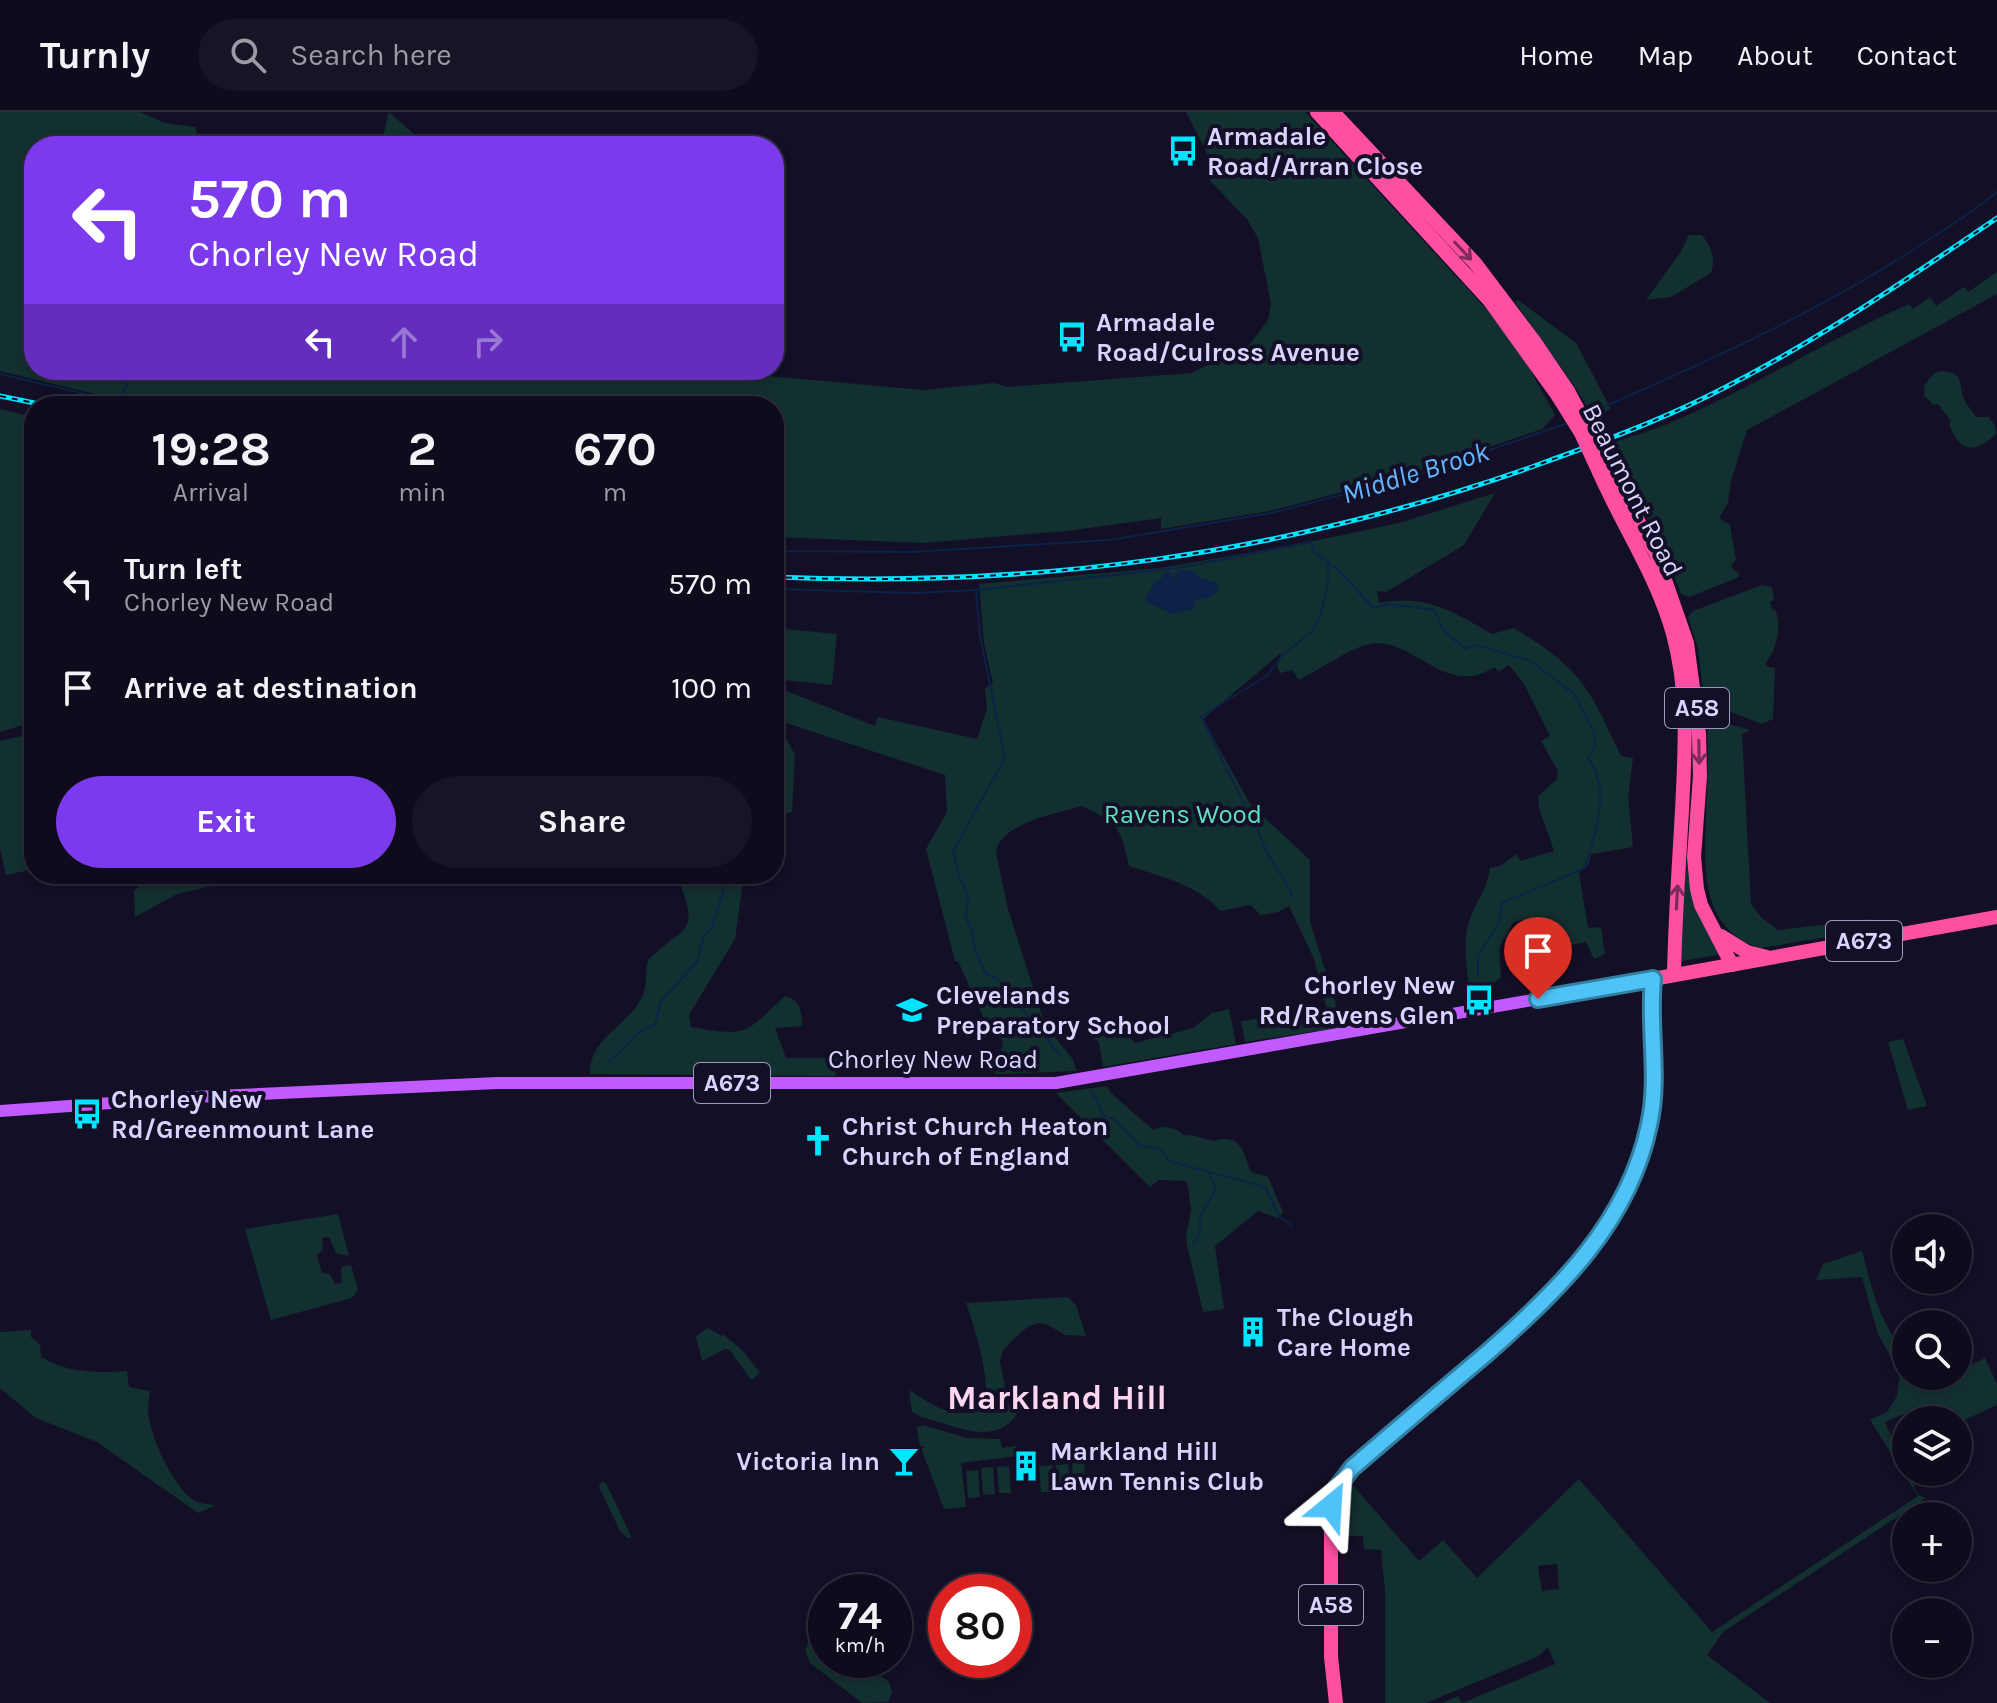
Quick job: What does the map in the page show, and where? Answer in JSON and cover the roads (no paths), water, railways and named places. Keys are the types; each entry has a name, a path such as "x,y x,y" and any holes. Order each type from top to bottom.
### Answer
{"highway":[{"name":"Beaumont Road","path":"1317,112 1489,300 1563,394"},
{"name":"Beaumont Road","path":"1333,112 1475,263 1527,330 1604,470 1656,554 1687,643 1699,734 1695,867 1701,905 1732,965"},
{"name":"Beaumont Road","path":"1604,470 1658,592 1672,631 1682,679 1686,745 1674,975"},
{"name":"Chorley New Road","path":"1653,979 1997,917"},
{"path":"1717,933 1747,952 1772,958"},
{"name":"A58","path":"1336,1703 1331,1657 1331,1506 1335,1490 1352,1468 1514,1330 1559,1287 1587,1254 1612,1216 1635,1169 1651,1115 1653,979"}],"main road":[{"name":"Chorley New Road","path":"0,1111 194,1097 497,1083 1056,1083 1653,979"}],"water":[{"path":"1195,571 1198,577 1217,583 1219,590 1209,598 1196,600 1194,609 1172,614 1145,601 1153,583 1163,577 1164,572 1170,572 1174,581 1175,573"}],"waterway":[{"name":"Middle Brook","path":"1588,414 1797,317 1877,272 1997,192"},
{"name":"Middle Brook","path":"0,374 24,380"},
{"name":"Middle Brook","path":"26,380 94,396"},
{"path":"120,396 129,380"},
{"name":"Middle Brook","path":"784,551 913,552 1110,540 1271,513 1408,478 1568,423"},
{"path":"784,589 914,593 976,590 1178,568 1311,542 1314,552 1335,567 1374,608 1388,604 1435,610 1442,629 1465,649 1476,645 1531,661 1574,694 1594,732 1595,747 1588,758 1599,784 1597,826 1585,868 1502,903 1499,923 1478,955 1478,975"},
{"path":"1290,897 1292,893 1266,851 1250,811 1201,716 1267,676 1283,654 1312,632 1321,614 1328,584 1328,561"},
{"path":"976,590 980,636 1005,758 953,851 960,879 968,895 966,918 985,973 997,979 1061,1056"},
{"path":"609,1062 638,1033 655,1024 661,1001 697,962 704,935 712,927 727,884"},
{"path":"1091,1092 1102,1115 1114,1119 1140,1146 1161,1149 1169,1161 1265,1187 1279,1216 1292,1226"},
{"path":"1193,1244 1200,1234 1200,1217 1216,1188 1208,1170"}],"railway":[{"path":"784,577 967,577 1155,559 1248,544 1341,524 1433,499 1595,444 1708,396 1819,335 1997,218"},
{"path":"0,396 24,401"}],"place":[{"name":"Armadale Road/Arran Close","path":"1183,151"},
{"name":"Armadale Road/Culross Avenue","path":"1072,337"},
{"name":"Chorley New Rd/Ravens Glen","path":"1479,1000"},
{"name":"Clevelands Preparatory School","path":"912,1010"},
{"name":"Chorley New Rd/Greenmount Lane","path":"87,1114"},
{"name":"Christ Church Heaton Church of England","path":"818,1141"},
{"name":"The Clough Care Home","path":"1253,1332"},
{"name":"Victoria Inn","path":"904,1461"},
{"name":"Markland Hill Lawn Tennis Club","path":"1026,1466"}],"district":[{"name":"Markland Hill","path":"1057,1397"}],"park label":[{"name":"Ravens Wood","path":"1183,814"}]}
